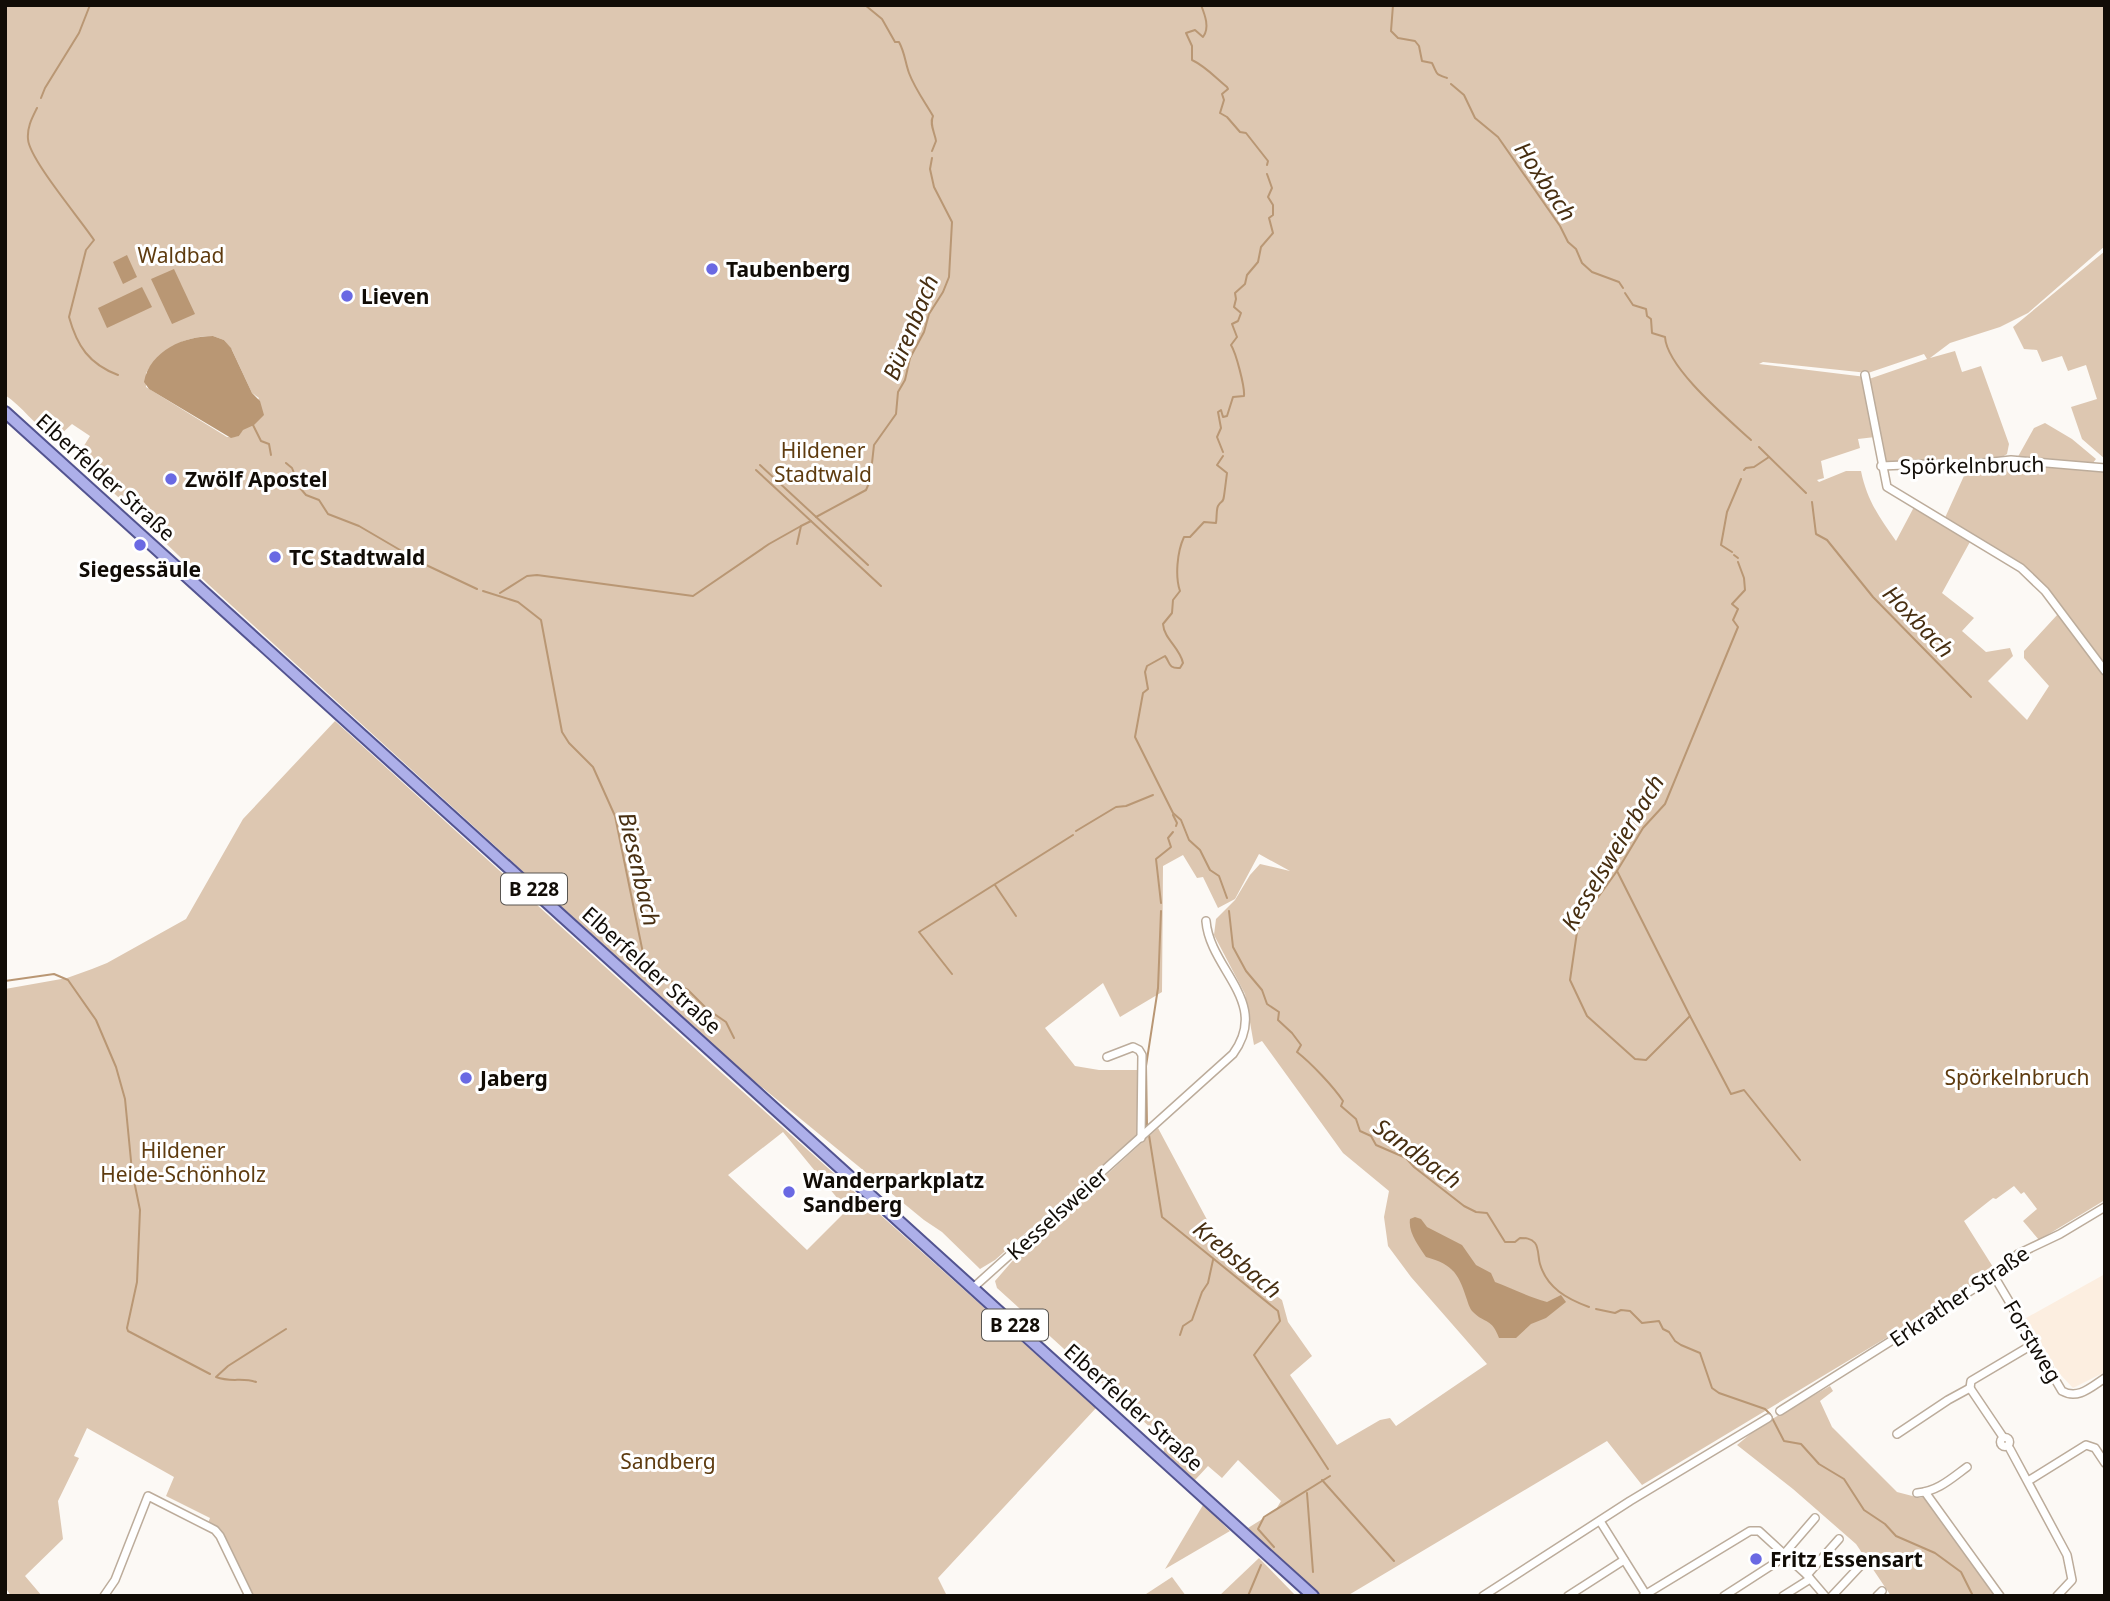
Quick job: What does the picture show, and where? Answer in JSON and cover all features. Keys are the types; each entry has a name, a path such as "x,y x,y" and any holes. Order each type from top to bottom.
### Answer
{"main road":[{"name":"Elberfelder Straße","path":"5,412 1313,1596"}],"street":[{"name":"Spörkelnbruch","path":"1865,375 1886,487 2021,568 2034,580 2105,671"},
{"name":"Spörkelnbruch","path":"1881,466 1955,466 2011,460 2105,468"},
{"name":"Kesselsweier","path":"974,1287 1233,1054 1240,1044 1244,1032 1245,1004 1211,943 1206,921"},
{"path":"1107,1057 1133,1047 1139,1049 1142,1055 1141,1138"},
{"name":"Erkrather Straße","path":"1780,1411 1994,1276 2018,1254 2060,1234 2105,1207"},
{"name":"Forstweg","path":"1994,1276 2062,1391 2078,1394 2105,1378"},
{"path":"1896,1434 1969,1388 1971,1381 2035,1343"},
{"path":"1969,1388 2003,1437"},
{"path":"1483,1596 1768,1418"},
{"path":"2028,1481 2086,1445 2095,1448 2105,1463"},
{"path":"2010,1449 2067,1555 2072,1580 2057,1596"},
{"path":"1967,1467 1938,1487 1921,1493 2000,1596"},
{"path":"104,1596 115,1580 148,1496 215,1530 249,1596"},
{"path":"1724,1596 1785,1555 1815,1518"},
{"path":"1600,1521 1644,1594 1750,1531 1759,1531 1809,1577 1825,1596"},
{"path":"1783,1596 1809,1577 1839,1539"},
{"path":"1568,1596 1624,1560"},
{"path":"1832,1596 1862,1564"}],"shaded area":[{"path":"127,255 137,277 123,284 113,262"},
{"path":"174,269 195,314 172,324 151,279"},
{"path":"142,287 152,307 107,328 98,308"},
{"path":"213,336 224,340 231,348 252,393 260,401 264,415 239,436 231,438 149,389 144,382 153,361 170,347 191,339"},
{"path":"1410,1219 1421,1219 1427,1227 1462,1245 1476,1265 1491,1273 1495,1282 1547,1302 1561,1295 1566,1302 1546,1318 1531,1324 1516,1338 1499,1338 1491,1324 1472,1310 1460,1281 1452,1270 1426,1257 1411,1229"},
{"path":"2105,1274 2105,1372 2073,1388 2058,1372 2026,1318"}],"green space":[{"name":"Hildener Stadtwald","path":"5,5 2105,5 2105,246 2028,313 2000,327 1950,343 1930,358 1955,351 1962,372 1981,366 2009,444 2007,454 2002,457 1954,462 1885,463 1869,379 1927,359 1924,354 1868,373 1763,362 1759,364 1866,377 1875,437 1858,439 1860,448 1821,461 1824,478 1817,480 1819,482 1846,471 1861,471 1874,508 1896,541 1914,507 1971,540 1942,593 1974,618 1962,631 1986,652 2010,648 2013,656 1988,681 2027,720 2049,686 2024,658 2024,651 2058,614 2105,676 2105,1200 2039,1240 2023,1221 2037,1209 2024,1192 2021,1194 2014,1186 1996,1199 1993,1198 1964,1221 1993,1267 1989,1276 1642,1485 1607,1441 1347,1596 1321,1596 1248,1528 1275,1511 1281,1501 1238,1460 1222,1478 1208,1466 1195,1480 1164,1452 1163,1439 997,1288 995,1281 1015,1258 1158,1128 1228,1259 1282,1300 1288,1322 1312,1356 1290,1375 1337,1445 1380,1420 1390,1418 1396,1426 1487,1364 1411,1277 1388,1246 1384,1217 1389,1191 1343,1153 1262,1041 1254,1045 1245,994 1214,935 1216,919 1235,900 1260,864 1290,871 1259,854 1235,899 1218,908 1203,877 1197,878 1183,855 1163,866 1162,992 1120,1017 1103,983 1045,1028 1075,1066 1099,1070 1138,1070 1140,1133 995,1260 980,1269 942,1232 742,1071 209,585 86,466 82,449 90,436 72,424 61,434 52,436 5,395","holes":["213,336 224,340 232,350 252,393 259,398 239,436 227,437 146,387 146,373 152,364 175,345 193,338"]},
{"path":"2105,251 2105,459 2082,439 2071,407 2097,399 2086,365 2068,371 2062,356 2042,362 2037,350 2024,349 2013,327"},
{"path":"2045,423 2072,439 2096,459 2089,468 2105,469 2105,665 2041,583 1944,520 1968,467 2015,462 2034,428"},
{"path":"335,721 714,1066 1096,1408 938,1578 947,1596 252,1596 230,1549 208,1523 210,1518 166,1496 174,1477 87,1428 74,1456 79,1458 58,1501 63,1539 25,1576 42,1596 11,1596 5,1591 5,989 67,978 92,969 186,919 243,819","holes":["783,1132 847,1210 807,1250 728,1175"]},
{"path":"1830,1386 1833,1391 1820,1401 1832,1427 1897,1492 1920,1498 1930,1495 2005,1596 1891,1596 1856,1544 1737,1445 1760,1426"},
{"path":"1203,1505 1230,1531 1165,1569"},
{"path":"1259,1558 1296,1596 1219,1596"},
{"path":"1172,1577 1186,1596 1143,1596"}],"waterway":[{"name":"Biesenbach","path":"41,98 79,33 90,5"},
{"name":"Bürenbach","path":"865,5 882,19 895,42 899,42 901,46 911,79 933,116 936,141 932,151"},
{"name":"Sandbach","path":"1201,5 1206,21 1203,37 1195,30 1186,33 1192,46 1192,60 1227,87 1222,94 1224,100 1220,113 1240,132 1246,133 1268,161 1267,165"},
{"name":"Hoxbach","path":"1393,5 1391,31 1398,38 1415,41 1419,46 1422,61 1432,63 1437,73 1447,78"},
{"name":"Hoxbach","path":"1451,84 1464,95 1475,118 1498,137 1560,226 1568,242 1576,249 1582,263 1592,272 1619,282 1623,288"},
{"name":"Biesenbach","path":"37,108 28,130 31,148 46,174 94,240 86,250 69,317 76,337 86,353 99,365 118,375"},
{"name":"Bürenbach","path":"816,517 866,490 870,481 874,445 896,414 898,392 905,380 910,358 949,277 952,222 934,187 930,169 932,158"},
{"name":"Sandbach","path":"1223,452 1217,437 1221,428 1218,412 1221,410 1223,417 1227,416 1233,397 1244,396 1240,370 1231,345 1237,337 1232,324 1238,321 1241,313 1234,307 1235,293 1245,284 1247,275 1258,262 1261,247 1273,233 1269,218 1273,215 1273,205 1268,197 1272,188 1267,174"},
{"name":"Hoxbach","path":"1625,293 1633,305 1646,309 1647,316 1651,319 1652,333 1665,337 1668,349 1687,377 1751,440"},
{"name":"Biesenbach","path":"253,425 261,441 269,444 271,455"},
{"name":"Hoxbach","path":"1759,447 1806,493"},
{"name":"Sandbach","path":"1223,456 1217,465 1227,473 1224,498 1217,508 1216,523 1204,522 1190,537 1184,537 1178,564 1180,591 1173,600 1172,613 1163,624 1183,663 1180,668 1173,667 1165,656 1147,666 1145,672 1148,689 1143,693 1135,737 1173,813 1181,820 1189,840 1200,850 1210,870 1219,876 1227,898"},
{"name":"Kesselsweierbach","path":"1744,470 1769,457"},
{"name":"Biesenbach","path":"286,463 292,468 300,488 306,495 319,500 328,514 359,526 424,564 477,589"},
{"name":"Bürenbach","path":"760,465 868,565"},
{"path":"756,470 881,586"},
{"name":"Kesselsweierbach","path":"1732,552 1721,545 1727,512 1741,479"},
{"name":"Hoxbach","path":"1812,502 1816,534 1827,540 1873,597 1971,697"},
{"name":"Bürenbach","path":"797,544 801,526 811,521"},
{"path":"500,593 527,576 537,575 693,596 769,544 801,526"},
{"name":"Kesselsweierbach","path":"1734,555 1738,558"},
{"name":"Kesselsweierbach","path":"1738,562 1745,590 1732,604 1738,609 1733,620 1738,627 1665,804 1643,828 1577,932 1570,980 1587,1016 1635,1059 1646,1060 1690,1016 1731,1094 1744,1090 1800,1160"},
{"name":"Biesenbach","path":"483,591 518,602 541,620 562,732 593,767 615,816 645,963 656,973 688,990 707,1009 726,1022 734,1038"},
{"path":"1076,831 1116,807 1126,806 1153,795"},
{"name":"Sandbach","path":"1173,815 1176,826"},
{"name":"Krebsbach","path":"1161,903 1156,859 1171,847 1168,838 1173,832"},
{"path":"952,974 919,932 1073,835"},
{"path":"1617,871 1690,1016"},
{"path":"995,885 1016,916"},
{"name":"Krebsbach","path":"1147,1126 1146,1066 1158,988 1161,911"},
{"name":"Sandbach","path":"1229,911 1233,947 1246,971 1262,990 1267,1004 1279,1012 1278,1020 1301,1045 1297,1052 1334,1089 1343,1101 1341,1106 1356,1119 1360,1131 1371,1136 1376,1145 1406,1158 1464,1206 1476,1212 1487,1213 1505,1242 1515,1242 1520,1238 1533,1241 1543,1272 1553,1286 1589,1307"},
{"path":"5,981 54,974 68,980 96,1020 116,1067 125,1099 132,1171 140,1210 137,1282 127,1328 128,1331 210,1374"},
{"name":"Krebsbach","path":"1149,1135 1162,1217 1278,1311 1280,1321 1254,1355 1328,1469"},
{"path":"1180,1335 1183,1326 1192,1320 1208,1283 1213,1260"},
{"name":"Sandbach","path":"1596,1309 1615,1313 1621,1310 1630,1311 1642,1323 1659,1321 1675,1341 1700,1353 1712,1388 1765,1409 1784,1441 1801,1444 1819,1464 1844,1479 1864,1510 1885,1524 1896,1536 1935,1553 1961,1572 1973,1596"},
{"path":"256,1382 216,1377 228,1366 286,1329"},
{"name":"Krebsbach","path":"1274,1547 1258,1529 1264,1517 1330,1476"},
{"path":"1322,1480 1394,1561"},
{"path":"1307,1493 1313,1572"},
{"name":"Krebsbach","path":"1248,1596 1261,1565"}],"place":[{"name":"Taubenberg","path":"712,269"},
{"name":"Lieven","path":"347,296"},
{"name":"Zwölf Apostel","path":"171,479"},
{"name":"Siegessäule","path":"140,545"},
{"name":"TC Stadtwald","path":"275,557"},
{"name":"Jaberg","path":"466,1078"},
{"name":"Wanderparkplatz Sandberg","path":"789,1192"},
{"name":"Fritz Essensart","path":"1756,1559"}],"park label":[{"name":"Waldbad","path":"181,255"},
{"name":"Hildener Heide-Schönholz","path":"183,1162"},
{"name":"Sandberg","path":"668,1461"}]}
